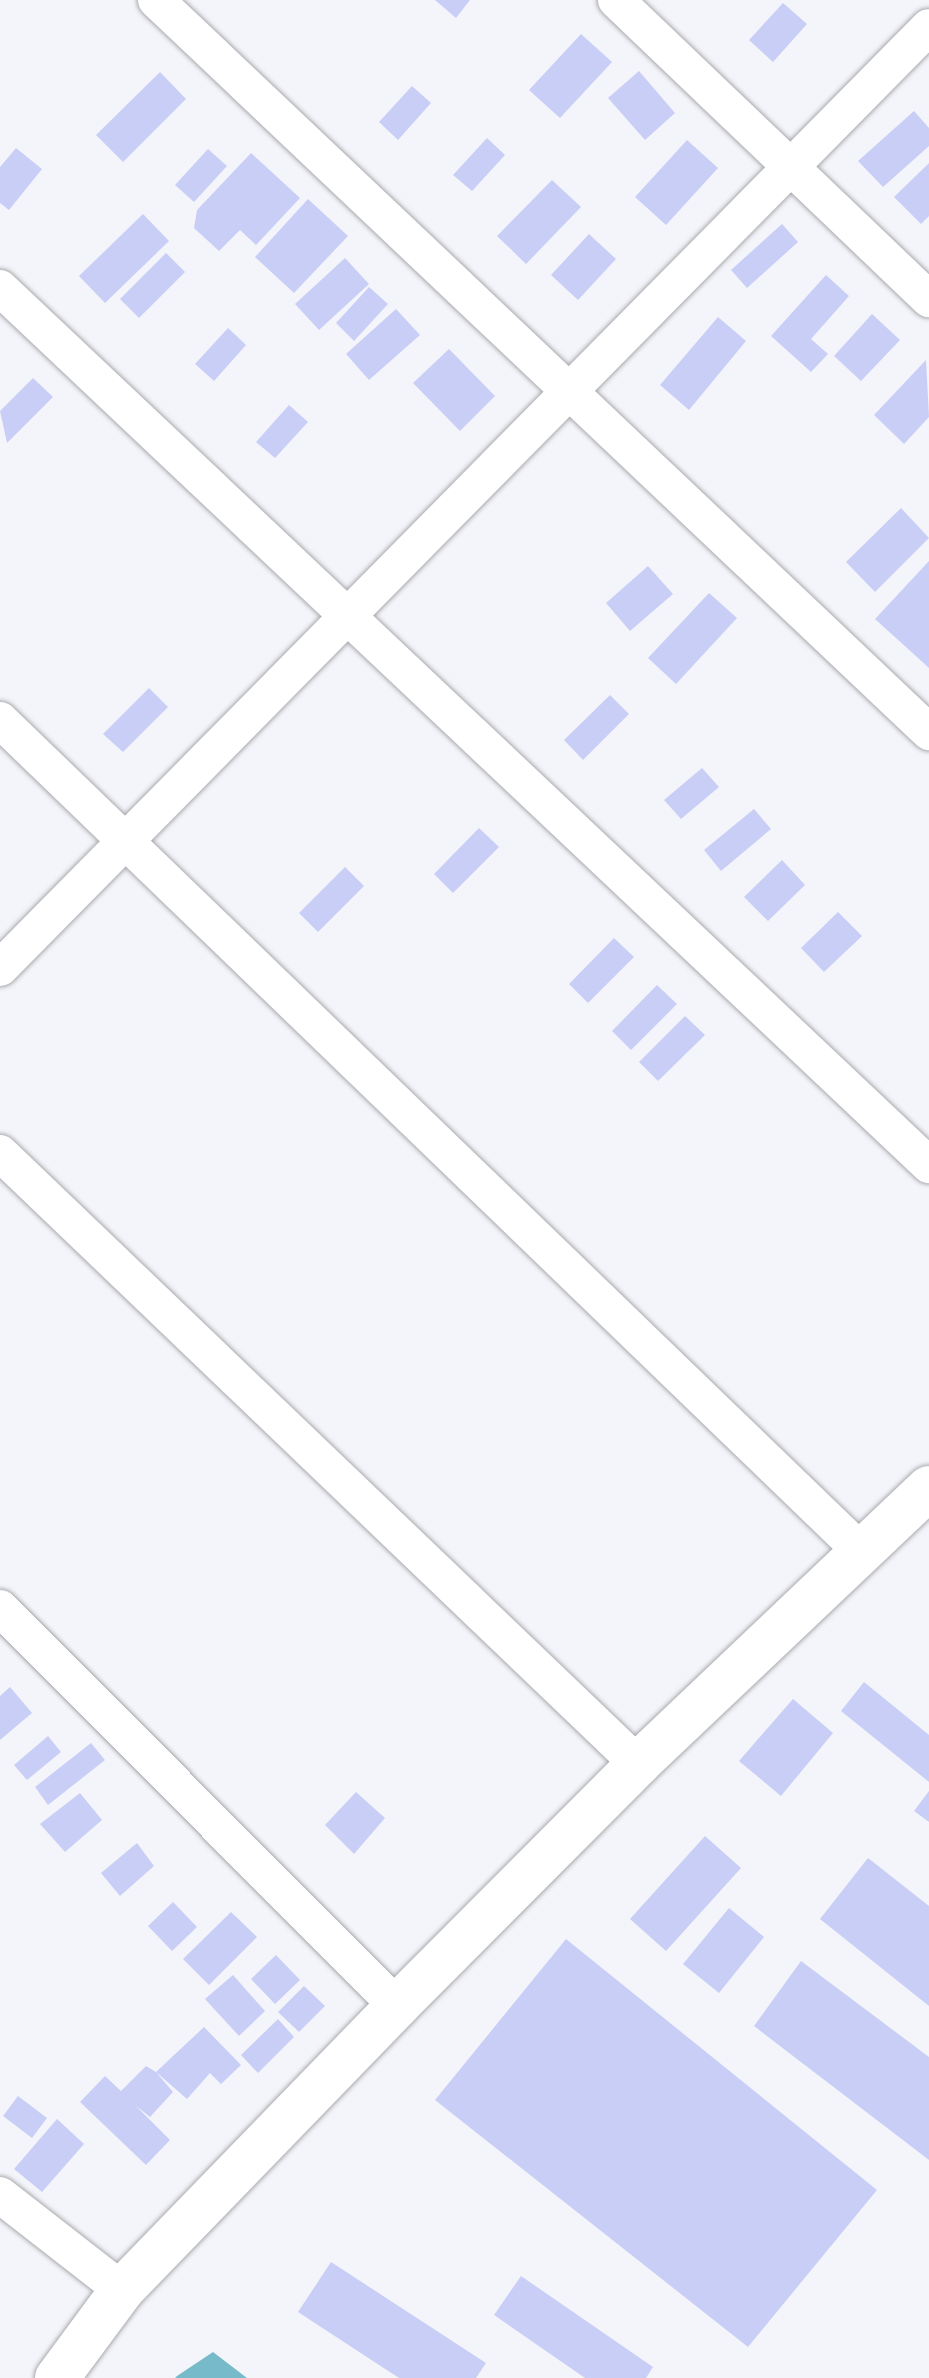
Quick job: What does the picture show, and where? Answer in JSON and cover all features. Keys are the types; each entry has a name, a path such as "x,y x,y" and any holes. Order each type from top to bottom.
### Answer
{"street":[{"path":"156,0 929,732"},
{"path":"616,0 929,299"},
{"path":"0,968 123,839 353,615 574,393 788,163 929,27"},
{"path":"0,288 353,615 929,1165"},
{"path":"0,720 862,1552"},
{"path":"0,1153 638,1764"},
{"path":"57,2378 122,2290 397,2006 638,1764 929,1488"},
{"path":"0,1608 397,2006"},
{"path":"0,2195 122,2290"}],"water":[{"path":"213,2352 247,2378 175,2378 177,2376"}],"building":[{"path":"435,0 470,0 456,18"},
{"path":"783,3 807,24 773,62 749,40"},
{"path":"581,34 612,62 560,118 529,90"},
{"path":"639,71 675,113 645,140 608,98"},
{"path":"160,72 186,99 123,162 96,135"},
{"path":"412,86 431,103 398,140 379,122"},
{"path":"914,111 929,128 929,146 883,187 858,161"},
{"path":"487,138 505,155 472,191 453,175"},
{"path":"687,140 718,168 666,225 635,197"},
{"path":"16,148 42,169 9,210 0,203 0,167"},
{"path":"208,149 227,166 194,202 175,185"},
{"path":"251,153 300,198 256,245 240,230 219,251 194,228 197,210"},
{"path":"929,163 929,216 921,224 894,197"},
{"path":"552,180 581,207 526,264 497,236"},
{"path":"308,199 348,236 294,293 255,257"},
{"path":"143,214 169,241 105,303 79,276"},
{"path":"782,224 798,242 747,288 731,270"},
{"path":"589,234 616,259 578,300 551,275"},
{"path":"166,253 185,272 139,318 120,299"},
{"path":"345,258 369,284 319,330 295,304"},
{"path":"826,275 849,296 811,339 828,354 811,372 771,336"},
{"path":"369,287 388,304 354,341 336,323"},
{"path":"396,309 420,335 369,380 346,354"},
{"path":"872,314 900,340 861,381 834,356"},
{"path":"718,317 746,341 689,410 660,385"},
{"path":"228,328 246,345 214,381 195,364"},
{"path":"449,349 495,396 460,431 413,383"},
{"path":"926,360 929,417 904,444 874,415"},
{"path":"33,378 53,397 7,443 0,411"},
{"path":"289,405 308,422 275,458 256,442"},
{"path":"901,508 929,538 875,592 846,562"},
{"path":"929,561 929,668 875,619"},
{"path":"648,566 673,594 630,631 606,603"},
{"path":"709,593 737,618 676,684 648,658"},
{"path":"149,688 168,707 123,752 103,734"},
{"path":"610,695 629,714 583,760 564,740"},
{"path":"702,768 719,787 681,819 664,800"},
{"path":"754,809 771,829 721,871 704,850"},
{"path":"479,828 499,847 453,893 434,874"},
{"path":"782,860 805,885 768,921 744,897"},
{"path":"345,867 364,886 318,932 299,913"},
{"path":"838,912 862,936 824,972 801,948"},
{"path":"614,938 634,957 588,1003 569,984"},
{"path":"657,985 677,1004 631,1050 612,1031"},
{"path":"685,1016 705,1035 658,1081 639,1062"},
{"path":"864,1682 929,1735 929,1782 841,1711"},
{"path":"10,1687 32,1713 0,1740 0,1696"},
{"path":"793,1699 833,1733 781,1796 739,1761"},
{"path":"48,1736 61,1752 27,1780 14,1765"},
{"path":"91,1743 105,1760 48,1805 35,1787"},
{"path":"929,1791 929,1822 914,1811"},
{"path":"356,1792 385,1818 354,1854 325,1825"},
{"path":"80,1793 102,1820 65,1852 40,1824"},
{"path":"705,1836 741,1868 666,1951 630,1919"},
{"path":"137,1843 154,1866 120,1896 101,1873"},
{"path":"868,1858 929,1906 929,2006 820,1919"},
{"path":"173,1902 197,1927 172,1951 148,1926"},
{"path":"729,1908 764,1937 719,1993 683,1964"},
{"path":"231,1912 257,1937 209,1985 183,1959"},
{"path":"566,1939 877,2190 748,2347 435,2100"},
{"path":"276,1955 300,1980 275,2004 251,1979"},
{"path":"801,1961 929,2057 929,2160 754,2026"},
{"path":"233,1975 265,2011 239,2036 205,1999"},
{"path":"304,1986 325,2006 299,2032 278,2012"},
{"path":"278,2019 294,2037 258,2073 241,2055"},
{"path":"204,2027 241,2065 221,2084 210,2073 187,2099 156,2072"},
{"path":"146,2066 156,2072 173,2092 150,2117 135,2105 170,2140 146,2165 80,2102 105,2076 121,2091"},
{"path":"18,2096 47,2118 32,2138 3,2116"},
{"path":"57,2119 84,2144 42,2192 14,2169"},
{"path":"331,2262 486,2363 476,2378 399,2378 298,2312"},
{"path":"521,2276 653,2367 646,2378 585,2378 494,2315"}]}
